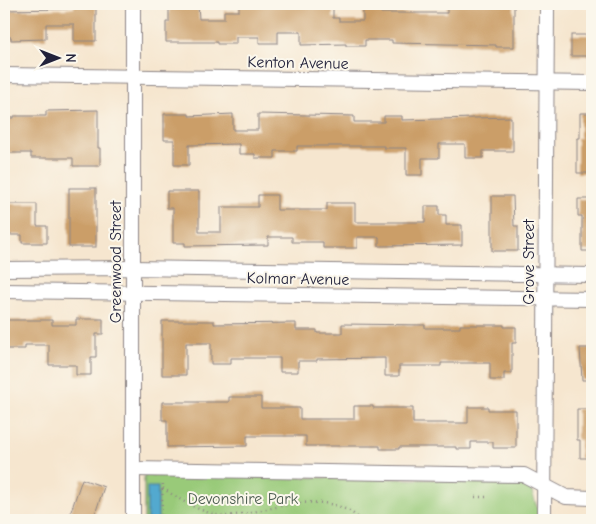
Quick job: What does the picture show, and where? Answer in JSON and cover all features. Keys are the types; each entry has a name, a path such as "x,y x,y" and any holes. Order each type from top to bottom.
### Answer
{"street":[{"name":"Greenwood Street","path":"132,4 133,520"},
{"name":"Grove Street","path":"544,520 547,4"},
{"name":"Kenton Avenue","path":"4,74 592,83"},
{"name":"Kolmar Avenue","path":"4,269 132,268 592,275"},
{"name":"Kolmar Avenue","path":"4,291 592,299"},
{"path":"133,469 524,475 566,497 592,498"}],"path":[{"path":"161,520 162,470"},
{"path":"163,488 187,503 225,516 295,504 322,503 347,509 360,520"},
{"path":"475,497 488,498"}],"green space":[{"name":"Devonshire Park","path":"144,475 528,481 538,510 538,520 144,520"}],"water":[{"path":"147,487 158,487 158,520 147,520"}],"building":[{"path":"74,4 96,4 96,41 74,41 74,24 46,24 46,39 11,40 11,37 4,37 4,10 66,9 74,8"},
{"path":"169,4 198,4 199,19 224,19 224,11 239,11 239,4 333,5 333,18 339,18 339,21 363,21 363,4 381,4 381,13 447,13 447,4 514,4 514,47 392,43 392,40 365,40 365,46 346,46 346,44 301,45 301,32 278,32 278,43 259,43 259,37 236,37 236,44 166,42 166,22 169,22"},
{"path":"571,35 592,35 592,56 571,56"},
{"path":"98,110 100,166 73,166 73,158 31,158 31,153 4,153 4,118 14,118 14,116 46,116 46,111"},
{"path":"580,113 592,113 592,173 577,173 577,138 580,138"},
{"path":"164,114 189,114 189,116 233,114 233,130 258,130 258,114 354,116 354,122 384,122 384,116 402,116 402,120 511,117 513,151 483,151 483,158 465,158 465,144 439,144 439,158 422,158 422,175 406,175 406,148 384,148 384,146 297,146 297,151 275,151 275,158 255,158 255,154 239,154 239,144 189,145 189,165 174,165 174,140 164,140"},
{"path":"69,188 96,188 96,247 69,247"},
{"path":"167,191 199,191 199,232 221,232 221,207 258,207 258,195 277,195 277,210 327,210 327,203 355,203 355,222 425,222 425,206 439,206 439,215 446,215 446,225 462,225 462,245 379,246 379,237 357,237 357,248 323,248 323,242 292,242 292,237 268,237 268,245 185,246 185,243 173,243 173,208 167,208"},
{"path":"492,196 513,196 514,226 518,226 518,251 492,251"},
{"path":"578,199 592,199 592,251 582,251 582,216 578,216"},
{"path":"4,204 37,204 37,226 47,226 47,243 22,243 22,235 4,235"},
{"path":"76,319 103,319 103,334 96,334 96,357 91,357 91,375 76,375 76,365 49,365 49,345 25,345 25,349 4,349 4,320 52,320 52,325 76,325"},
{"path":"162,321 214,321 214,324 296,323 296,330 317,330 317,333 342,333 342,324 425,325 425,328 460,328 460,325 504,325 504,327 516,327 516,343 512,343 512,373 504,373 504,380 490,380 490,363 441,363 441,366 399,366 399,376 385,376 385,358 298,361 298,372 280,372 280,358 231,358 231,364 211,364 211,343 186,343 186,375 162,375"},
{"path":"580,348 592,348 592,380 582,380"},
{"path":"229,397 261,397 261,408 300,408 300,419 354,419 354,406 373,406 373,408 413,408 413,423 468,423 468,407 488,407 488,410 516,410 516,448 493,448 493,442 471,442 471,449 456,449 456,447 380,449 380,446 306,446 306,436 247,436 247,446 167,447 167,420 162,420 162,402 229,402"},
{"path":"577,409 592,409 592,458 580,458 580,440 577,440"},
{"path":"82,479 104,487 93,520 68,520"}]}
